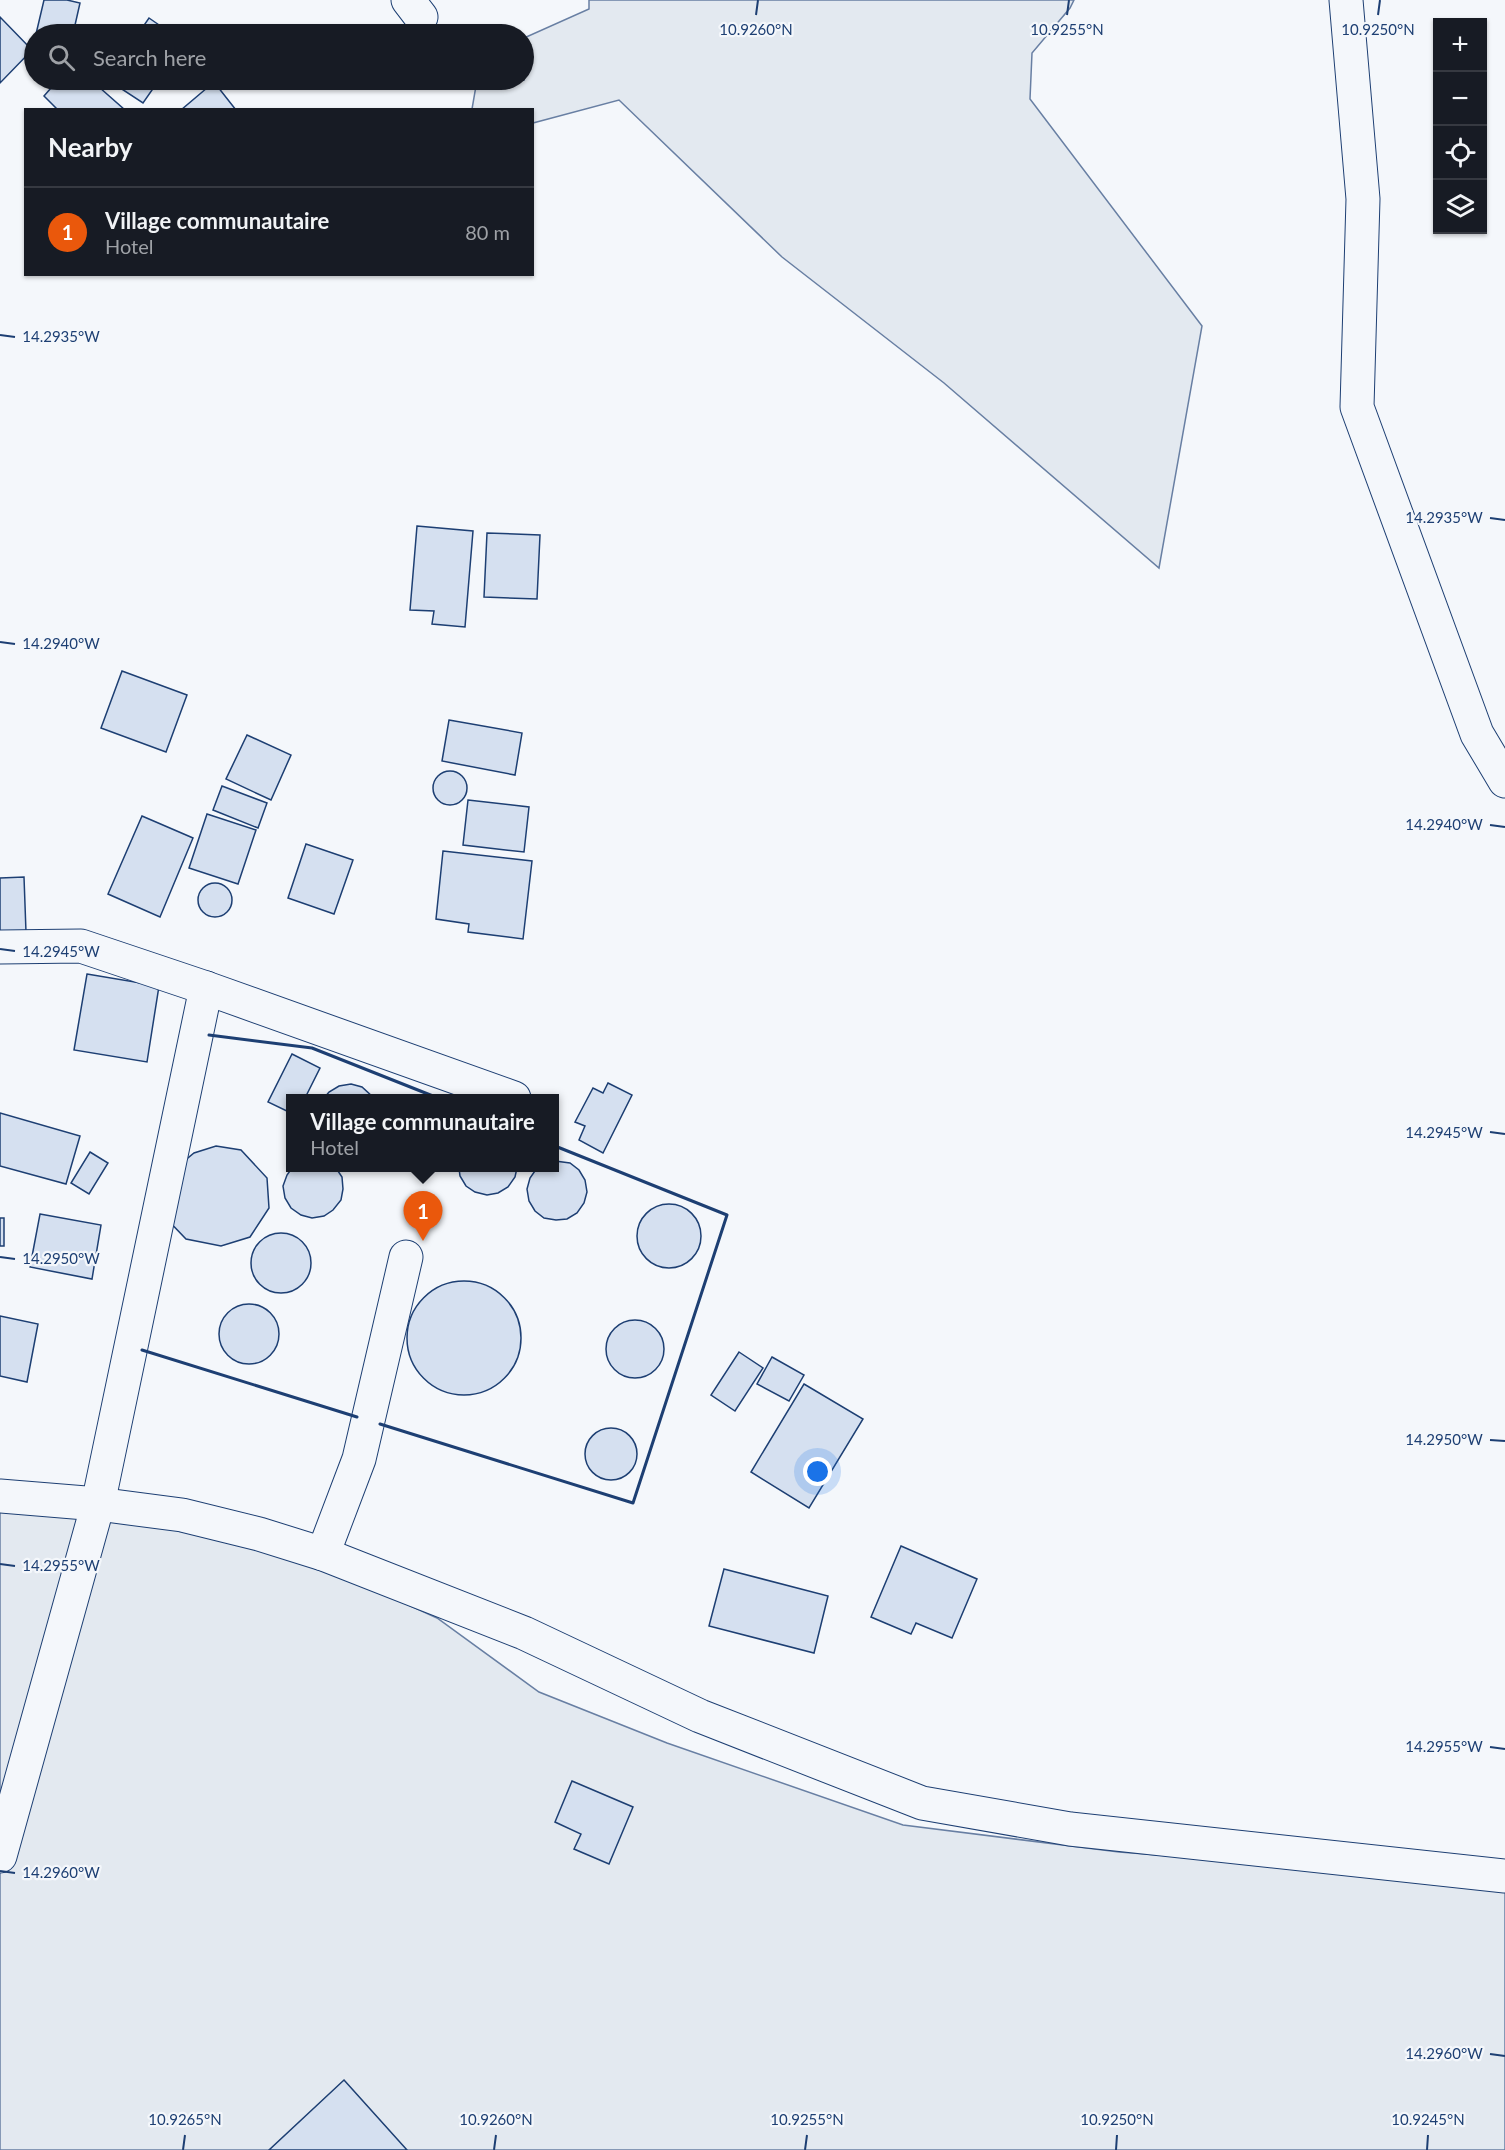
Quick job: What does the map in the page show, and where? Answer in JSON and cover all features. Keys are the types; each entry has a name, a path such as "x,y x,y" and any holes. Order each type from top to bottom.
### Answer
{"main road":[{"path":"1347,0 1363,199 1357,407 1477,734 1505,781"},
{"path":"0,947 81,946 503,1094"},
{"path":"0,1857 98,1504 206,988"},
{"path":"323,1554 359,1459 406,1257"},
{"path":"0,1496 98,1504 182,1515 259,1534 323,1554 524,1633 700,1716 922,1803 1070,1829 1505,1876"}],"shaded area":[{"path":"589,0 1074,0 1070,8 1032,53 1030,99 1202,326 1159,568 944,383 782,257 619,100 534,123 534,108 472,108 475,90 534,90 534,34 589,9"},
{"path":"25,1490 330,1569 437,1618 539,1692 667,1743 903,1825 1119,1852 1274,1864 1505,1888 1505,2150 0,2150 0,1491"}],"building":[{"path":"44,0 67,0 80,3 75,24 38,24"},
{"path":"0,17 24,42 24,58 0,83"},
{"path":"149,18 158,24 145,24"},
{"path":"49,90 102,90 123,108 56,108 44,96"},
{"path":"123,90 152,90 143,103"},
{"path":"205,90 220,90 234,108 183,108"},
{"path":"417,526 473,531 465,627 432,624 434,611 410,610"},
{"path":"487,533 540,535 537,599 484,597"},
{"path":"122,671 187,695 166,752 101,728"},
{"path":"449,720 522,733 515,775 442,761"},
{"path":"247,735 291,755 271,800 226,779"},
{"path":"450,771 462,776 467,788 462,800 450,805 438,800 433,788 438,776"},
{"path":"222,786 267,803 258,828 213,810"},
{"path":"468,800 529,807 524,852 463,845"},
{"path":"207,814 256,830 238,884 189,868"},
{"path":"142,816 193,838 160,917 108,894"},
{"path":"306,844 353,860 334,914 288,898"},
{"path":"443,851 532,861 523,939 468,932 469,924 436,919"},
{"path":"24,877 26,932 0,933 0,878"},
{"path":"215,883 227,888 232,900 227,912 215,917 203,912 198,900 203,888"},
{"path":"87,974 159,986 147,1062 74,1050"},
{"path":"292,1054 320,1068 307,1094 286,1094 286,1111 268,1102"},
{"path":"608,1083 632,1095 603,1153 579,1140 585,1126 575,1122 593,1088 603,1093"},
{"path":"351,1084 362,1087 370,1094 327,1094 339,1086"},
{"path":"0,1113 80,1136 66,1184 0,1166"},
{"path":"216,1146 241,1150 267,1178 269,1208 250,1237 221,1246 186,1239 163,1215 177,1167 194,1153"},
{"path":"90,1152 108,1163 89,1194 71,1183"},
{"path":"559,1162 570,1163 579,1170 585,1180 587,1192 584,1203 577,1213 567,1219 544,1218 535,1211 529,1201 527,1189 534,1172 559,1172"},
{"path":"289,1172 339,1172 342,1177 343,1189 341,1200 324,1216 312,1218 301,1215 291,1208 285,1198 283,1186"},
{"path":"460,1172 516,1172 508,1187 498,1193 487,1195 475,1192 466,1186"},
{"path":"669,1204 687,1210 695,1218 701,1236 695,1254 687,1262 669,1268 651,1262 643,1254 637,1236 643,1218 651,1210"},
{"path":"40,1214 101,1225 92,1279 30,1267"},
{"path":"0,1218 4,1218 4,1246 0,1246"},
{"path":"281,1233 302,1242 311,1263 302,1284 281,1293 260,1284 251,1263 260,1242"},
{"path":"464,1281 486,1285 504,1298 517,1316 521,1338 517,1360 504,1378 486,1391 464,1395 442,1391 424,1378 411,1360 407,1338 411,1316 424,1298 442,1285"},
{"path":"249,1304 270,1313 279,1334 270,1355 249,1364 228,1355 219,1334 228,1313"},
{"path":"0,1316 38,1324 27,1382 0,1376"},
{"path":"629,1320 641,1320 656,1328 664,1343 664,1355 656,1370 641,1378 629,1378 614,1370 606,1355 606,1343 614,1328"},
{"path":"739,1352 763,1368 735,1411 711,1395"},
{"path":"772,1357 804,1375 789,1401 757,1384"},
{"path":"804,1384 863,1419 809,1508 751,1472"},
{"path":"606,1428 616,1428 630,1435 637,1454 630,1473 616,1480 606,1480 596,1476 589,1469 585,1459 585,1449 589,1439 596,1432"},
{"path":"901,1546 977,1579 952,1638 916,1623 911,1634 871,1617"},
{"path":"724,1569 828,1596 814,1653 709,1626"},
{"path":"572,1781 633,1807 609,1864 574,1849 581,1834 555,1822"},
{"path":"344,2080 407,2150 269,2150"}],"wall":[{"path":"209,1035 312,1048 428,1094"},
{"path":"380,1424 633,1503 727,1215 559,1148"},
{"path":"142,1350 357,1417"}],"place":[{"name":"Village communautaire","path":"423,1241"}]}
